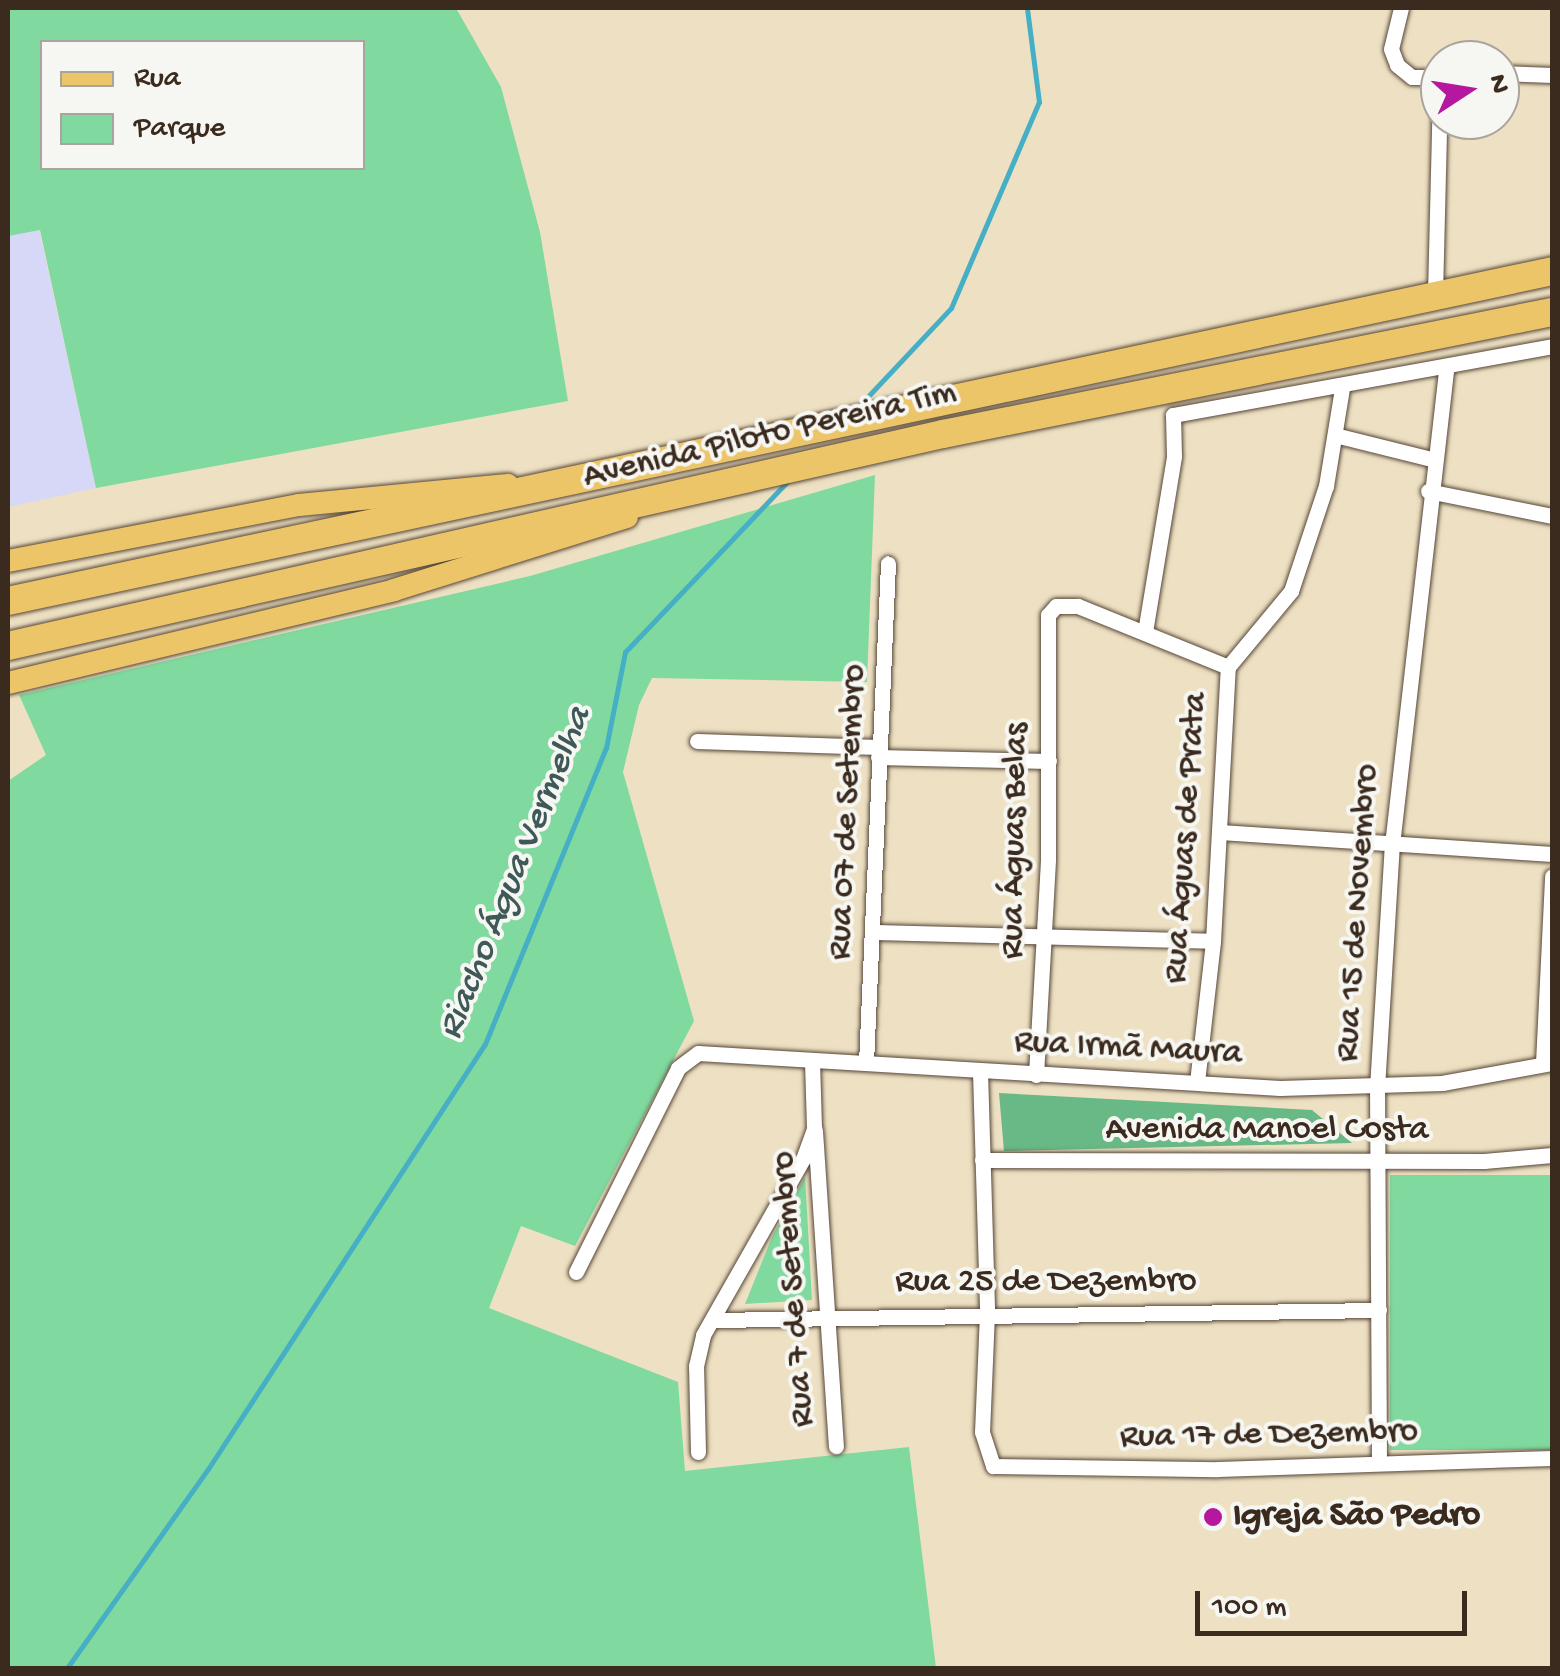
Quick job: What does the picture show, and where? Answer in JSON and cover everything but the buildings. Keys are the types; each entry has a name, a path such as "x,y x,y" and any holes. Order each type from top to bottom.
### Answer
{"highway":[{"name":"Avenida Piloto Pereira Tim","path":"8,601 1552,271"},
{"name":"Avenida Piloto Pereira Tim","path":"8,646 821,461 1552,312"}],"main road":[{"path":"8,561 299,505 557,482"},
{"path":"8,684 394,590 702,491"}],"street":[{"path":"1401,8 1391,49 1397,64 1412,76 1420,76"},
{"path":"1520,74 1552,75"},
{"path":"1436,295 1439,140"},
{"path":"1228,667 1145,632 1174,456 1173,416 1446,370 1552,346"},
{"name":"Rua 15 de Novembro","path":"1380,1464 1376,1159 1392,845 1431,459 1446,370"},
{"name":"Rua Águas de Prata","path":"1197,1082 1212,941 1228,667 1291,591 1326,486 1342,388"},
{"path":"1335,435 1431,459"},
{"path":"1428,490 1552,516"},
{"name":"Rua 07 de Setembro","path":"866,1062 878,752 886,697 888,563"},
{"name":"Rua Águas Belas","path":"1036,1075 1046,940 1052,610 1078,606 1145,632"},
{"path":"697,741 1049,761"},
{"path":"1220,832 1552,854"},
{"path":"1548,1063 1552,876"},
{"path":"873,932 1046,940 1212,941"},
{"name":"Rua Irmã Maura","path":"576,1272 678,1068 698,1053 1036,1075 1378,1088 1548,1063"},
{"name":"Rua 7 de Setembro","path":"812,1060 836,1446"},
{"path":"980,1070 986,1313"},
{"path":"698,1452 696,1366 712,1320 814,1128"},
{"name":"Avenida Manoel Costa","path":"982,1160 1552,1155"},
{"name":"Rua 25 de Dezembro","path":"712,1320 830,1313 1380,1310"},
{"name":"Rua 17 de Dezembro","path":"986,1313 982,1420 988,1462 1038,1470 1552,1458"}],"shaded area":[{"path":"39,229 96,488 8,507 8,236"}],"green space":[{"path":"8,8 456,8 501,87 540,232 568,401 96,488 40,230 8,236"},
{"path":"875,475 867,682 652,678 639,705 623,772 694,1021 575,1246 521,1226 489,1308 678,1382 685,1471 909,1447 936,1668 8,1668 8,781 46,755 19,695 530,576"},
{"path":"999,1093 1312,1110 1352,1143 1004,1151"},
{"path":"1390,1175 1552,1175 1552,1450 1390,1450"},
{"path":"805,1177 812,1300 745,1304 772,1237"}],"waterway":[{"name":"Riacho Água Vermelha","path":"858,407 951,308 1039,102 1027,8"},
{"name":"Riacho Água Vermelha","path":"67,1668 208,1469 485,1044 606,748 625,652 789,480"}],"place":[{"name":"Igreja São Pedro","path":"1213,1517"}]}
